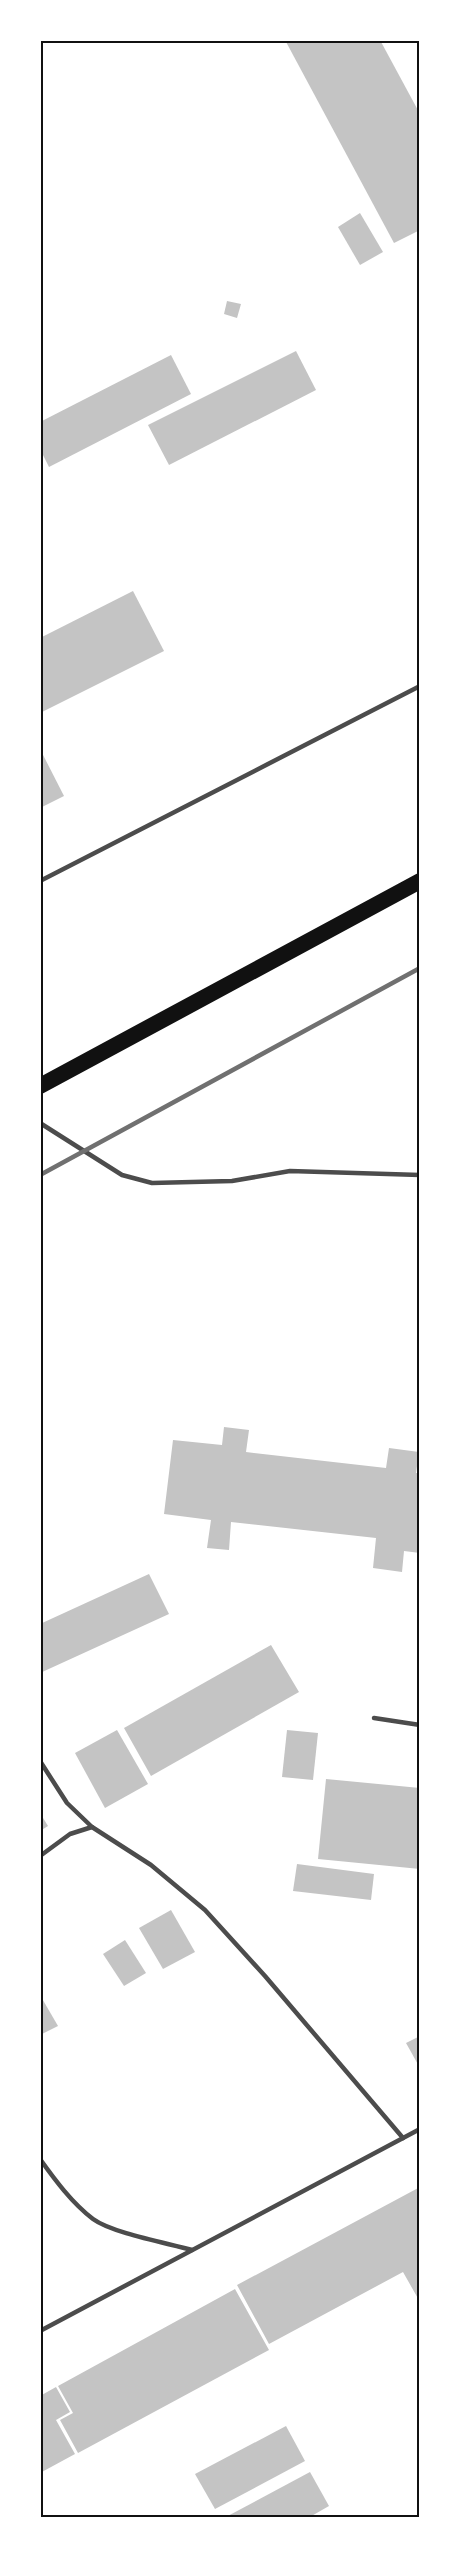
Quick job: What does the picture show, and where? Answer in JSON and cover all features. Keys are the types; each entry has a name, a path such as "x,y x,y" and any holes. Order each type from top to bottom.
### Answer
{"highway":[{"path":"40,1086 420,881"}],"lane":[{"path":"40,881 420,686"},
{"path":"40,1123 122,1175 152,1183 232,1181 290,1172 420,1175"},
{"path":"374,1718 420,1725"},
{"path":"40,1761 67,1803 92,1827 151,1865 205,1910 266,1976 403,2138"},
{"path":"40,1856 70,1834 92,1827"},
{"path":"40,2331 420,2129"},
{"path":"40,2159 58,2184 94,2220 135,2235 192,2250"}],"building":[{"path":"285,40 380,40 420,114 420,230 394,243"},
{"path":"360,213 383,252 360,265 338,227"},
{"path":"227,301 241,304 237,318 224,314"},
{"path":"296,351 316,390 169,465 148,425"},
{"path":"171,355 191,394 49,467 40,449 40,422"},
{"path":"133,591 164,651 40,713 40,638"},
{"path":"40,749 64,796 40,808"},
{"path":"224,1427 249,1430 246,1452 386,1468 389,1448 419,1452 416,1473 420,1473 420,1553 404,1551 402,1572 373,1568 376,1538 231,1522 229,1550 207,1548 211,1520 164,1514 173,1440 222,1445"},
{"path":"149,1574 169,1614 40,1673 40,1624"},
{"path":"271,1645 299,1692 151,1776 124,1728"},
{"path":"117,1730 148,1784 105,1808 75,1753"},
{"path":"287,1730 318,1733 313,1780 282,1777"},
{"path":"326,1779 420,1788 420,1869 318,1859"},
{"path":"40,1813 48,1826 40,1831"},
{"path":"297,1864 374,1874 371,1900 293,1891"},
{"path":"171,1910 195,1952 163,1969 139,1928"},
{"path":"125,1940 146,1973 124,1986 103,1954"},
{"path":"40,1995 58,2026 40,2035"},
{"path":"420,2036 420,2068 406,2043"},
{"path":"420,2187 420,2302 403,2272 269,2344 237,2285"},
{"path":"235,2289 269,2350 78,2453 60,2420 73,2413 58,2386"},
{"path":"56,2387 70,2412 56,2420 75,2454 40,2473 40,2396"},
{"path":"286,2426 305,2461 215,2509 195,2474"},
{"path":"310,2472 329,2506 308,2518 224,2518"}],"railway":[{"path":"40,1175 420,968"}]}
